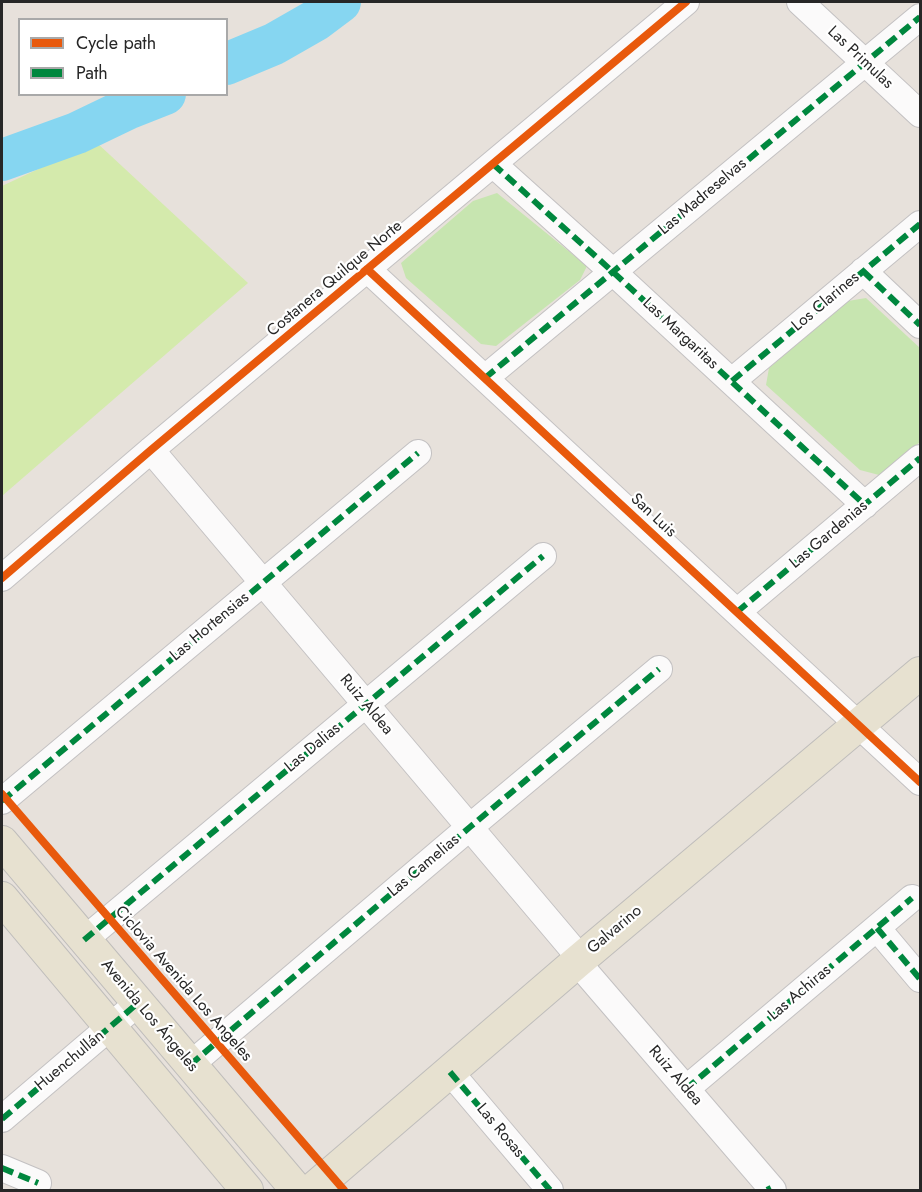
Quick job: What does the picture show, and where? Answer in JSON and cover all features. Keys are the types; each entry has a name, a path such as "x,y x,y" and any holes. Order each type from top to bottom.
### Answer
{"main road":[{"name":"Galvarino","path":"312,1191 579,960 921,673"},
{"name":"Avenida Los Ángeles","path":"2,842 297,1191"},
{"path":"2,898 247,1191"}],"street":[{"name":"Costanera Quilque Norte","path":"2,578 687,2"},
{"name":"Las Primulas","path":"800,2 921,114"},
{"name":"Las Madreselvas","path":"485,378 921,17"},
{"name":"Las Margaritas","path":"493,164 865,505"},
{"name":"Los Clarines","path":"732,381 921,224"},
{"name":"San Luis","path":"367,269 921,782"},
{"path":"863,272 921,325"},
{"name":"Ruiz Aldea","path":"152,450 470,827 771,1190"},
{"name":"Las Hortensias","path":"2,801 418,453"},
{"name":"Las Gardenias","path":"737,612 921,458"},
{"name":"Las Dalias","path":"84,940 543,556"},
{"name":"Las Camelias","path":"190,1065 659,669"},
{"name":"Las Achiras","path":"686,1089 912,898"},
{"path":"877,928 921,979"},
{"name":"Huenchullán","path":"2,1119 138,1004"},
{"name":"Las Rosas","path":"450,1072 550,1191"},
{"path":"2,1168 38,1183"}],"green space":[{"path":"96,142 248,283 2,496 2,186"},
{"path":"497,193 587,266 580,280 496,346 481,344 406,278 401,263 473,201"},
{"path":"866,298 920,348 920,442 879,475 860,470 766,385 769,368 848,301"}],"waterway":[{"path":"228,63 274,44 316,20 340,2"},
{"path":"2,160 77,133 160,96"}],"marked path":[{"path":"485,378 920,17"},
{"path":"493,164 865,505"},
{"path":"732,381 920,224"},
{"path":"863,271 920,325"},
{"path":"2,801 418,453"},
{"path":"737,612 920,458"},
{"path":"84,940 543,556"},
{"path":"190,1065 659,669"},
{"path":"686,1089 912,898"},
{"path":"877,928 920,979"},
{"path":"2,1119 138,1003"},
{"path":"450,1072 550,1190"},
{"path":"2,1168 38,1183"},
{"path":"767,1190 771,1188"}],"cycle path":[{"path":"2,578 151,450 686,2"},
{"path":"367,269 920,782"},
{"name":"Ciclovia Avenida Los Angeles","path":"2,794 344,1190"}]}
